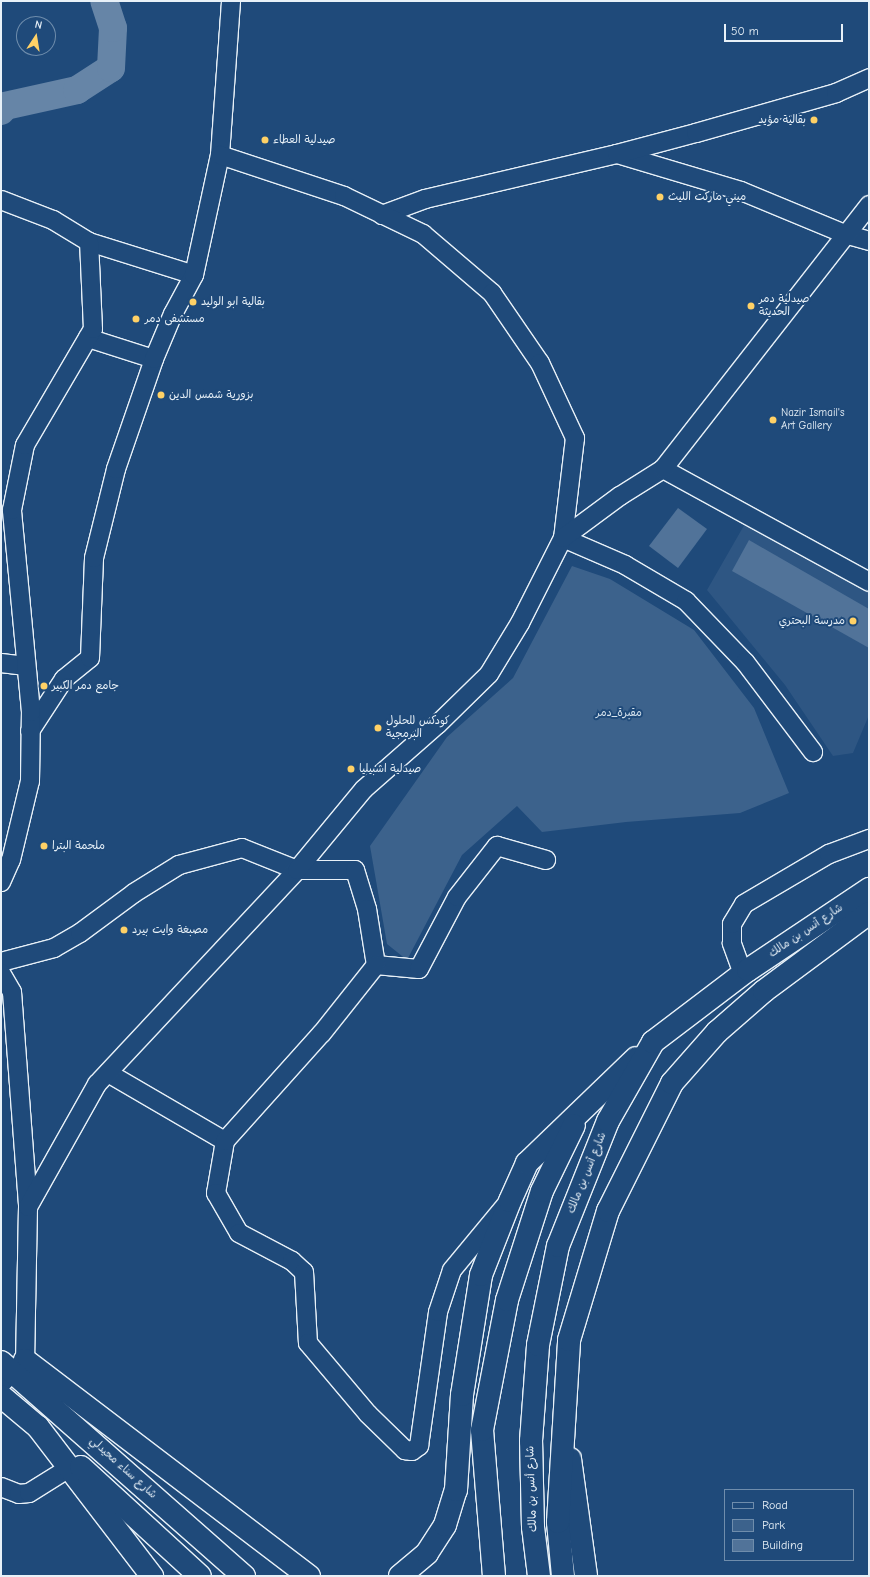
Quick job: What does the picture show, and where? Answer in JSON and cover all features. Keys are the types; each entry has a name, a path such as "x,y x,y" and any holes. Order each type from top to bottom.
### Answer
{"main road":[{"name":"شارع أنس بن مالك","path":"539,1576 532,1528 531,1441 538,1345 558,1246 608,1121 653,1042 746,972 869,889"},
{"name":"شارع أنس بن مالك","path":"563,1576 558,1522 562,1409 569,1340 608,1211 672,1083 717,1032 764,991 869,913"},
{"path":"746,972 764,991"},
{"path":"400,1576 427,1553 445,1525 456,1490 462,1395 481,1275 510,1201 527,1164 653,1042"},
{"path":"494,1576 482,1430 507,1300 542,1191 582,1110"},
{"path":"10,1369 309,1576"},
{"name":"شارع سناء محيدلي","path":"10,1369 244,1576"},
{"path":"1,1396 38,1427 200,1576"},
{"path":"562,1409 586,1576"},
{"path":"38,1427 152,1576"}],"street":[{"path":"30,731 64,679 90,658 94,558 116,469 154,359 173,314 194,275 220,155 231,1"},
{"path":"382,215 426,199 617,154 836,93 869,78"},
{"path":"617,154 740,191 845,234 869,241"},
{"path":"28,1207 97,1084 297,870 364,789 438,724 489,674 520,623 563,538 575,438 540,363 492,293 423,234 344,196 220,155"},
{"path":"1,200 53,220 89,242 194,275"},
{"path":"563,538 620,496 663,469 869,204"},
{"path":"1,882 6,856 30,781 30,731 26,666 12,510 25,445 93,329 89,242"},
{"path":"88,338 154,359"},
{"path":"663,469 869,582"},
{"path":"563,538 625,565 686,601 745,662 813,752"},
{"path":"1,662 26,666"},
{"path":"746,972 732,943 732,924 744,904 829,854 869,839"},
{"path":"376,965 419,969 457,897 497,846 546,860"},
{"path":"1,962 54,948 80,933 134,893 179,865 242,848 297,870 355,870 367,909 376,965 322,1033 225,1142 216,1193 239,1233 292,1261 304,1272 307,1289 306,1328 308,1343 368,1414 409,1451 419,1446 438,1312 452,1270 510,1201"},
{"path":"1,973 12,992 28,1207 10,1369"},
{"path":"108,1073 225,1142"},
{"path":"1,1487 19,1494 29,1493 69,1468"}],"shaded area":[{"path":"746,522 869,590 869,715 853,753 833,756 785,685 707,590"}],"green space":[{"name":"مقبرة_دمر","path":"572,566 610,579 694,630 754,708 789,793 740,813 626,822 542,832 517,806 462,855 407,960 387,944 370,846 447,737 513,678"}],"building":[{"path":"678,508 707,529 678,568 649,546"},
{"path":"749,540 869,609 869,648 732,571"}],"waterway":[{"path":"1,111 5,106 77,90 111,68 113,28 104,1"}],"place":[{"name":"بقالية مؤيد","path":"814,120"},
{"name":"صيدلية العطاء","path":"265,140"},
{"name":"ميني ماركت الليث","path":"660,197"},
{"name":"بقالية ابو الوليد","path":"193,302"},
{"name":"صيدلية دمر الحديثة","path":"751,306"},
{"name":"مستشفى دمر","path":"136,319"},
{"name":"بزورية شمس الدين","path":"161,395"},
{"name":"Nazir Ismail's Art Gallery","path":"773,420"},
{"name":"مدرسة البحتري","path":"853,621"},
{"name":"جامع دمر الكبير","path":"44,686"},
{"name":"كودكس للحلول البرمجية","path":"378,728"},
{"name":"صيدلية اشبيليا","path":"351,769"},
{"name":"ملحمة البترا","path":"44,846"},
{"name":"مصبغة وايت بيرد","path":"124,930"}]}
